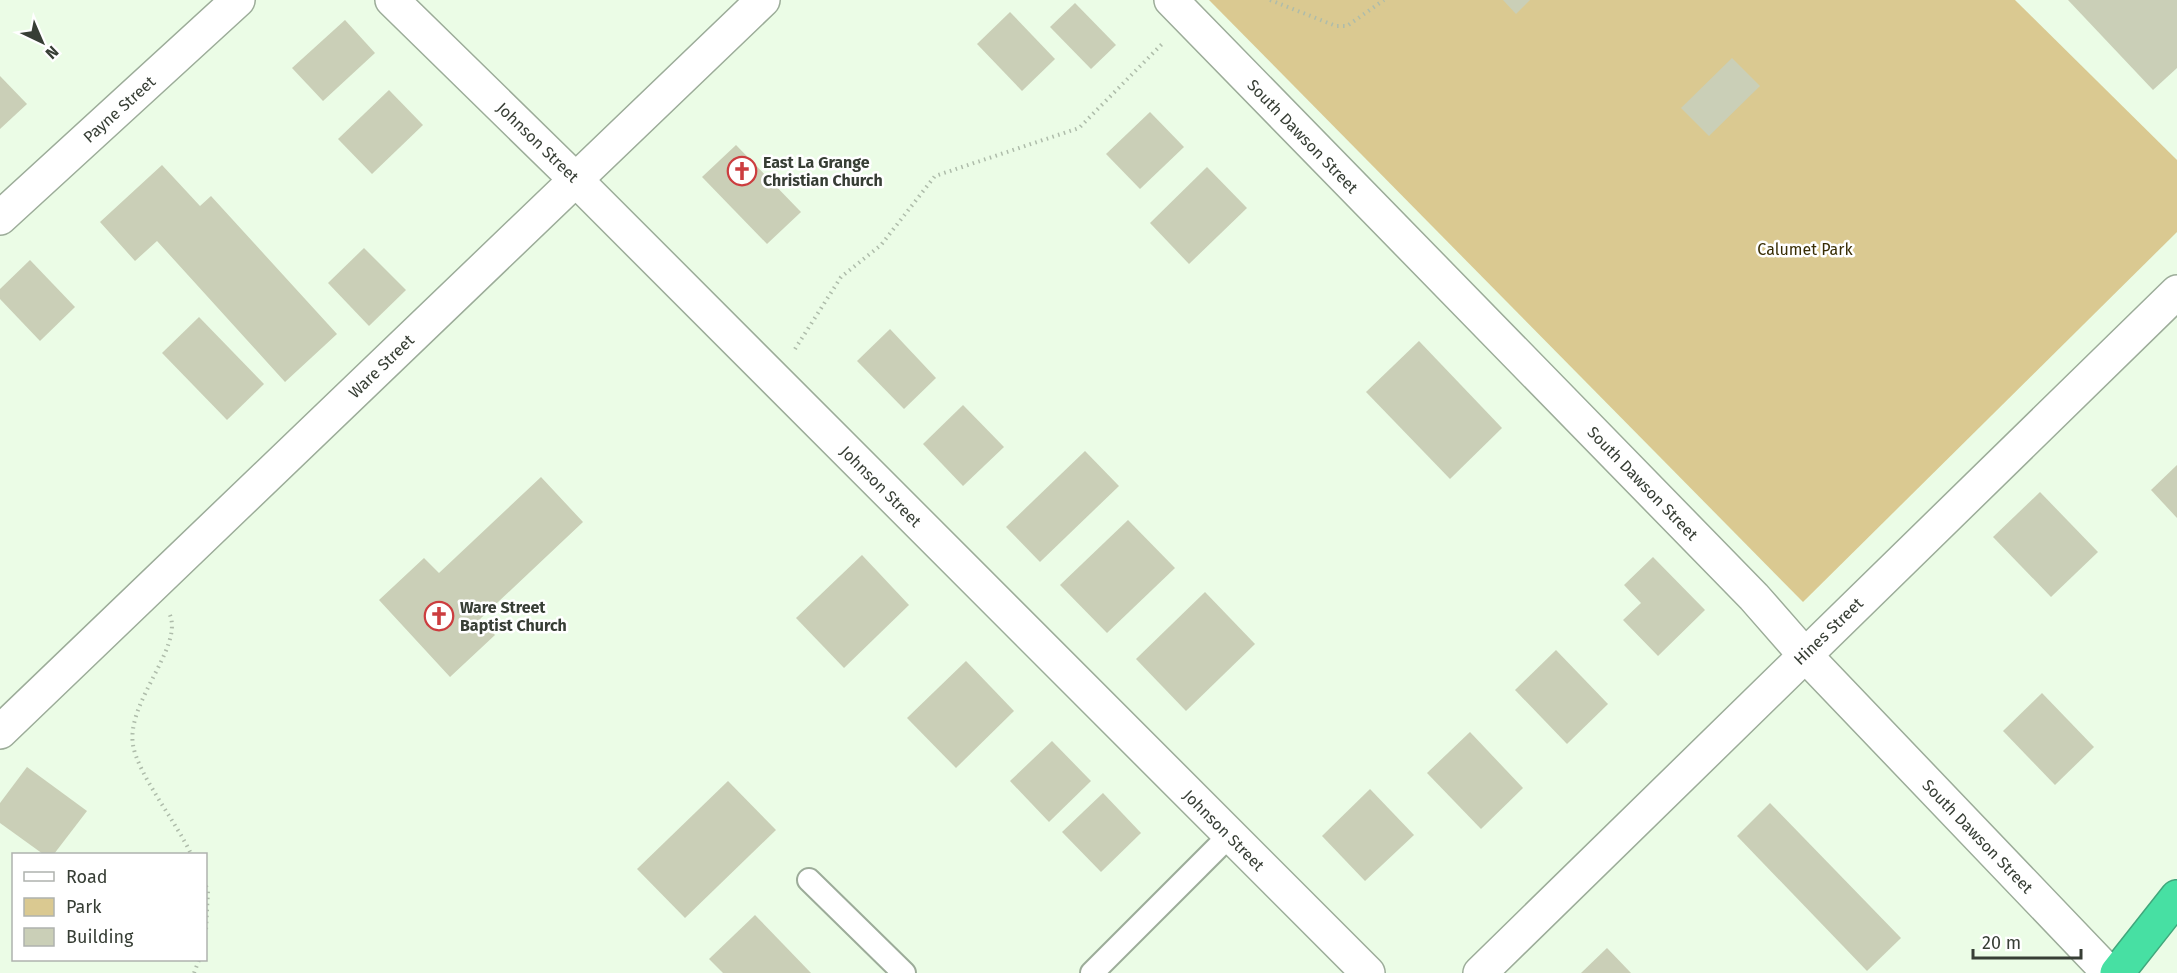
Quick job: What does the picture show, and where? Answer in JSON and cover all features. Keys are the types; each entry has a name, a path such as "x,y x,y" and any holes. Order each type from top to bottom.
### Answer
{"highway":[{"path":"2117,973 2177,897"}],"street":[{"name":"Payne Street","path":"0,218 238,0"},
{"name":"Johnson Street","path":"392,0 575,178 1368,973"},
{"name":"Ware Street","path":"0,732 763,0"},
{"name":"South Dawson Street","path":"1171,0 1745,588 1804,654 2109,973"},
{"name":"Hines Street","path":"1480,973 2177,292"}],"lane":[{"path":"1092,973 1230,835"},
{"path":"809,880 904,973"}],"path":[{"path":"1270,0 1336,26 1347,26 1384,0"},
{"path":"795,351 841,277 881,245 936,176 1079,128 1167,39"},
{"path":"154,583 165,599 174,624 168,646 138,707 132,743 138,763 190,853"},
{"path":"207,888 207,910"}],"green space":[{"name":"Calumet Park","path":"1209,0 2015,0 2177,160 2177,232 1803,602"}],"building":[{"path":"1503,0 1530,0 1516,14"},
{"path":"2068,0 2177,0 2177,68 2153,90"},
{"path":"1075,3 1116,45 1091,69 1050,27"},
{"path":"1010,12 1055,59 1022,91 977,44"},
{"path":"345,20 375,53 323,101 292,68"},
{"path":"1732,58 1760,86 1709,136 1681,108"},
{"path":"0,76 27,104 0,129"},
{"path":"389,90 423,125 372,174 338,139"},
{"path":"1150,112 1184,147 1140,189 1106,154"},
{"path":"736,145 801,212 767,244 702,177"},
{"path":"162,165 200,206 211,196 337,334 285,382 157,241 135,261 100,222"},
{"path":"1207,167 1247,208 1189,264 1150,223"},
{"path":"364,248 406,290 369,326 328,283"},
{"path":"30,260 75,307 40,341 0,299 0,289"},
{"path":"199,317 264,384 227,420 162,353"},
{"path":"890,329 936,378 904,409 857,361"},
{"path":"1419,341 1502,428 1450,479 1366,392"},
{"path":"963,405 1004,447 963,486 923,444"},
{"path":"1085,451 1119,486 1040,562 1006,527"},
{"path":"2177,465 2177,518 2151,490"},
{"path":"541,477 583,522 480,619 495,635 450,677 379,600 424,558 439,573"},
{"path":"2040,492 2098,552 2051,597 1993,537"},
{"path":"1128,520 1175,568 1107,633 1060,585"},
{"path":"862,555 909,605 844,668 796,618"},
{"path":"1653,557 1705,610 1658,656 1623,620 1641,603 1624,585"},
{"path":"1205,592 1255,644 1186,711 1136,659"},
{"path":"1556,650 1608,704 1567,744 1515,690"},
{"path":"966,661 1014,711 956,768 907,718"},
{"path":"2042,693 2094,747 2055,785 2003,731"},
{"path":"1470,732 1523,788 1481,829 1427,773"},
{"path":"1052,741 1091,781 1049,822 1010,781"},
{"path":"27,767 87,811 55,853 42,853 0,823 0,803"},
{"path":"728,781 776,830 685,918 637,869"},
{"path":"1370,789 1414,835 1365,881 1322,836"},
{"path":"1103,793 1141,833 1101,872 1062,832"},
{"path":"1770,803 1901,938 1867,971 1737,836"},
{"path":"755,915 811,973 723,973 709,959"},
{"path":"1607,948 1631,973 1581,973"}],"place":[{"name":"East La Grange Christian Church","path":"742,171"},
{"name":"Ware Street Baptist Church","path":"439,616"}]}
